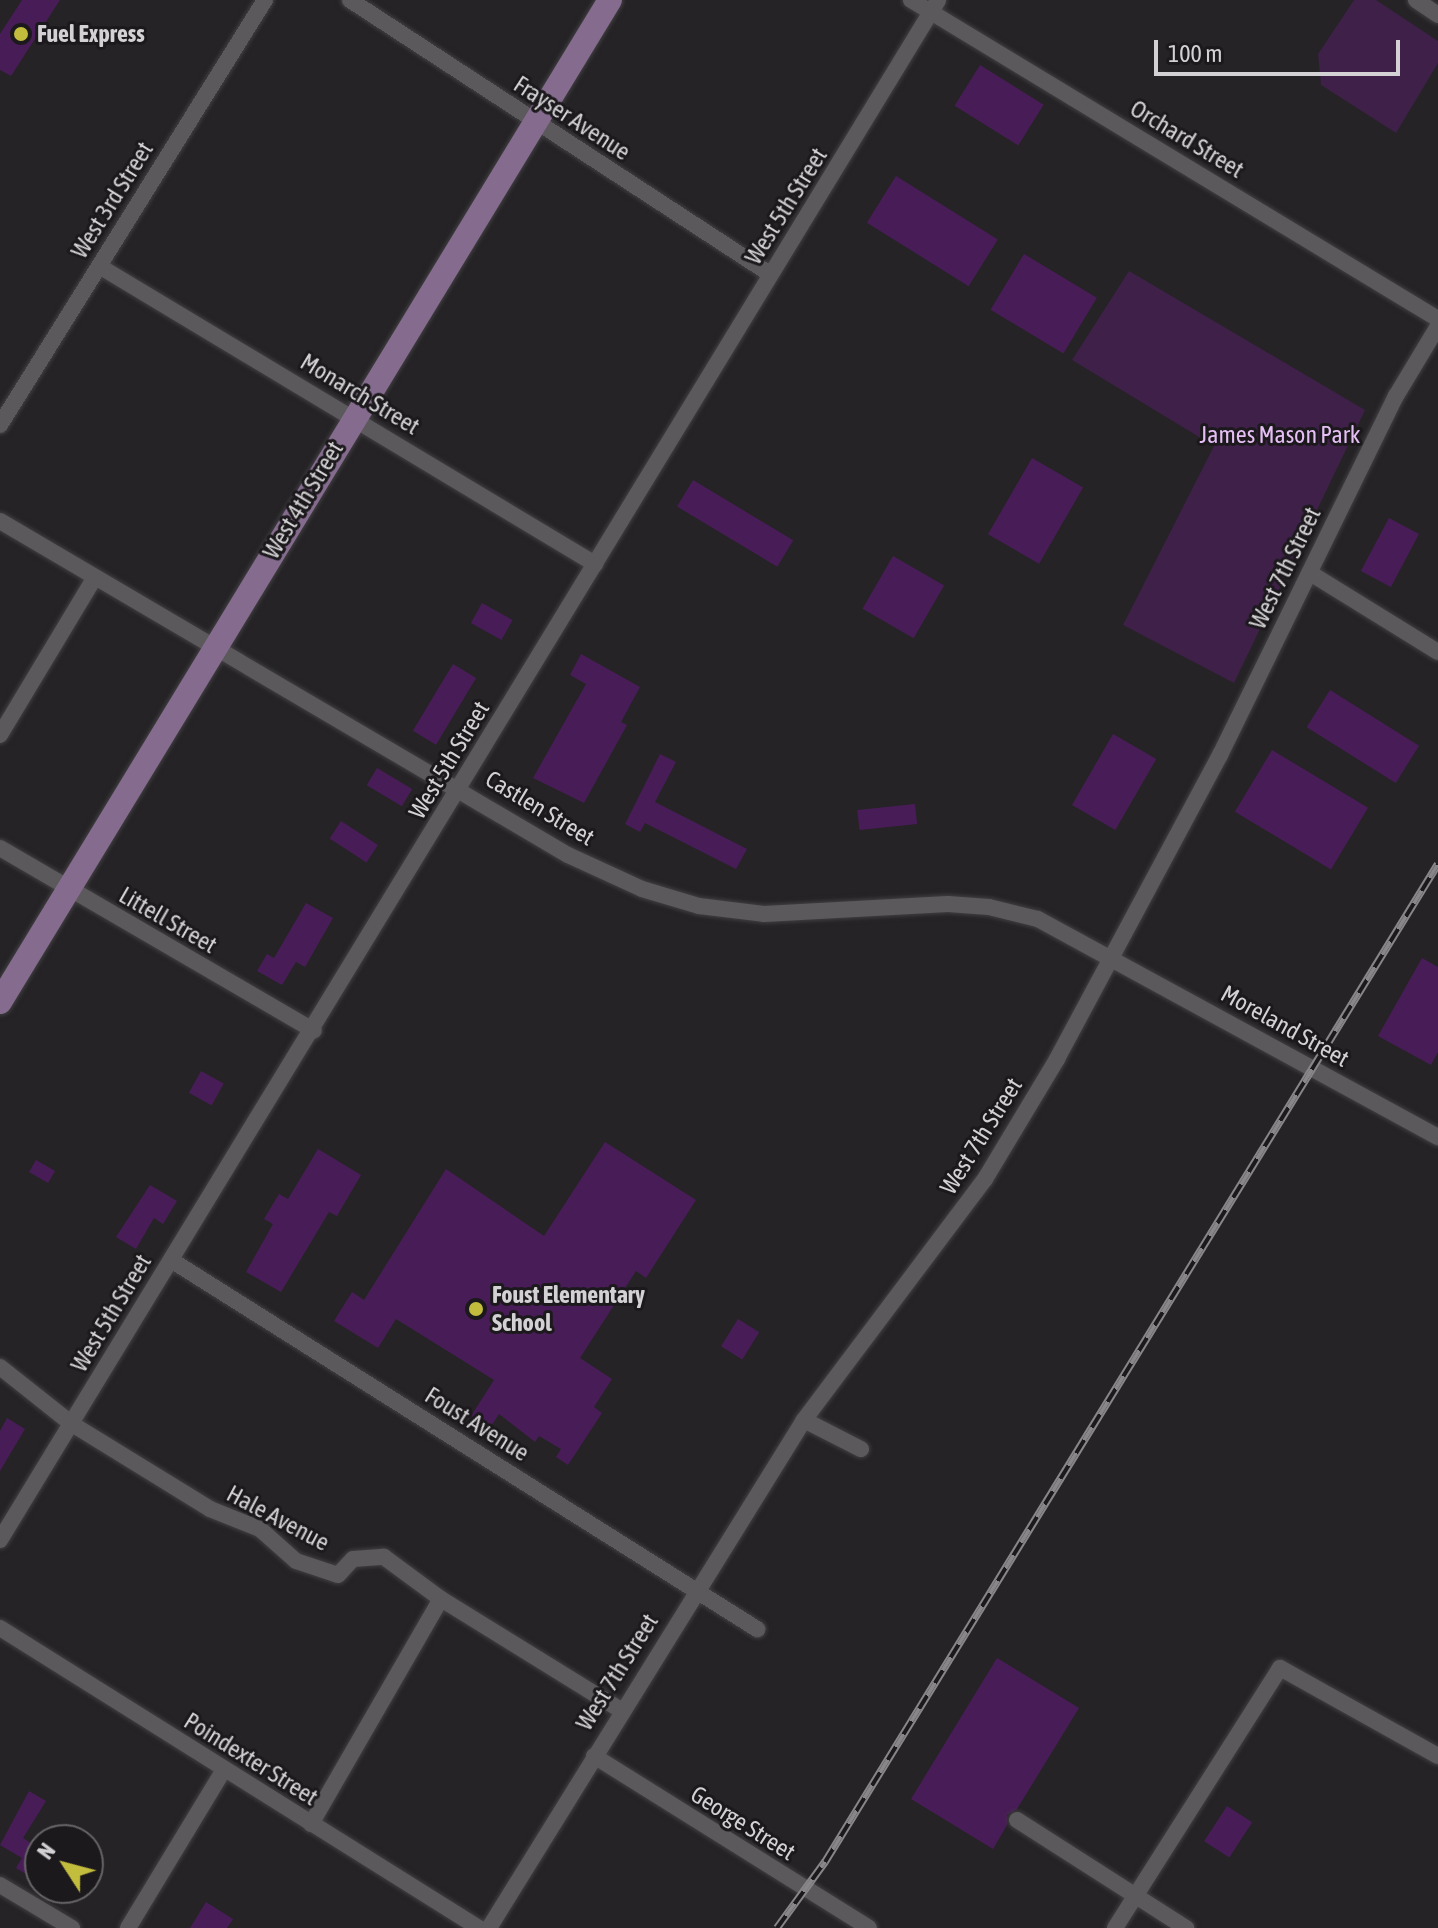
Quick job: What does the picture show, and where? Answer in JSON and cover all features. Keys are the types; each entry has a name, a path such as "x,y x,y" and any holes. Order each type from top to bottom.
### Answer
{"main road":[{"name":"West 4th Street","path":"0,1002 352,417 610,0"}],"street":[{"name":"West 3rd Street","path":"0,425 265,0"},
{"name":"Frayser Avenue","path":"350,0 770,274"},
{"name":"Orchard Street","path":"911,0 938,4 1438,319"},
{"path":"1416,0 1438,15"},
{"name":"West 5th Street","path":"0,1540 314,1031 770,274 938,4"},
{"name":"Monarch Street","path":"99,266 595,564"},
{"name":"West 7th Street","path":"489,1928 621,1710 804,1420 985,1179 1057,1059 1110,955 1220,755 1396,396 1438,326"},
{"name":"Castlen Street","path":"0,521 460,788 568,855 642,889 699,906 764,914 989,907 1038,919 1110,955"},
{"path":"1310,573 1438,652"},
{"path":"0,735 95,577"},
{"name":"Littell Street","path":"0,848 314,1031"},
{"name":"Moreland Street","path":"1110,955 1438,1137"},
{"name":"Foust Avenue","path":"171,1260 757,1629"},
{"name":"Hale Avenue","path":"0,1367 72,1424 210,1509 260,1529 296,1561 338,1575 353,1559 384,1557 441,1599 621,1710"},
{"path":"804,1420 861,1449"},
{"path":"311,1824 441,1599"},
{"name":"Poindexter Street","path":"0,1628 223,1771 479,1928"},
{"path":"1115,1928 1280,1668 1438,1756"},
{"name":"George Street","path":"594,1756 869,1928"},
{"path":"128,1928 223,1771"},
{"path":"1017,1820 1133,1898 1186,1928"},
{"path":"0,1885 63,1926"}],"green space":[{"path":"1354,0 1376,0 1438,41 1438,63 1396,133 1321,85 1318,54"},
{"name":"James Mason Park","path":"1129,271 1365,410 1234,683 1123,625 1214,446 1072,360"}],"building":[{"path":"22,0 60,0 11,76 0,70 0,34"},
{"path":"980,65 1044,105 1018,145 955,106"},
{"path":"896,176 998,240 969,286 867,223"},
{"path":"1024,254 1097,298 1063,353 991,310"},
{"path":"1032,458 1083,488 1039,564 988,534"},
{"path":"693,480 793,540 777,567 677,507"},
{"path":"1389,518 1419,534 1391,587 1361,571"},
{"path":"893,556 944,586 914,638 862,609"},
{"path":"482,603 513,620 501,640 471,623"},
{"path":"581,654 640,687 621,722 627,725 584,803 533,778 586,684 570,675"},
{"path":"453,664 476,678 436,745 413,731"},
{"path":"1330,690 1419,746 1396,783 1307,727"},
{"path":"1113,734 1156,759 1115,830 1072,805"},
{"path":"1272,750 1368,808 1331,869 1235,812"},
{"path":"660,754 676,762 655,802 747,849 736,869 645,823 640,832 625,824"},
{"path":"377,768 412,789 402,806 367,785"},
{"path":"915,804 917,824 859,830 857,810"},
{"path":"341,821 378,845 366,863 330,839"},
{"path":"306,903 333,918 305,967 296,962 282,985 257,971 267,954 274,958"},
{"path":"1422,958 1438,967 1438,1052 1431,1065 1378,1036"},
{"path":"201,1071 224,1084 212,1105 189,1093"},
{"name":"Foust Elementary School","path":"605,1142 696,1200 646,1278 636,1271 580,1358 612,1379 594,1407 602,1413 568,1465 556,1457 561,1449 539,1436 535,1442 499,1414 490,1428 471,1416 494,1380 396,1319 378,1348 334,1321 352,1292 364,1300 446,1169 544,1236"},
{"path":"318,1149 361,1175 337,1216 329,1212 281,1292 246,1272 273,1224 264,1219 279,1194 288,1199"},
{"path":"36,1160 55,1171 48,1183 29,1172"},
{"path":"150,1185 177,1201 163,1224 154,1218 136,1249 116,1237"},
{"path":"738,1319 759,1332 742,1359 721,1346"},
{"path":"7,1418 25,1429 0,1471 0,1431"},
{"path":"997,1658 1079,1708 1017,1809 1007,1815 1007,1825 993,1849 911,1799"},
{"path":"29,1791 46,1801 32,1824 24,1824 24,1873 16,1868 22,1858 0,1845"},
{"path":"1227,1806 1252,1822 1229,1858 1204,1841"},
{"path":"206,1902 233,1919 227,1928 190,1928"}],"railway":[{"path":"777,1928 825,1862 1438,864"}],"place":[{"name":"Fuel Express","path":"21,34"},
{"name":"Foust Elementary School","path":"476,1309"}]}
